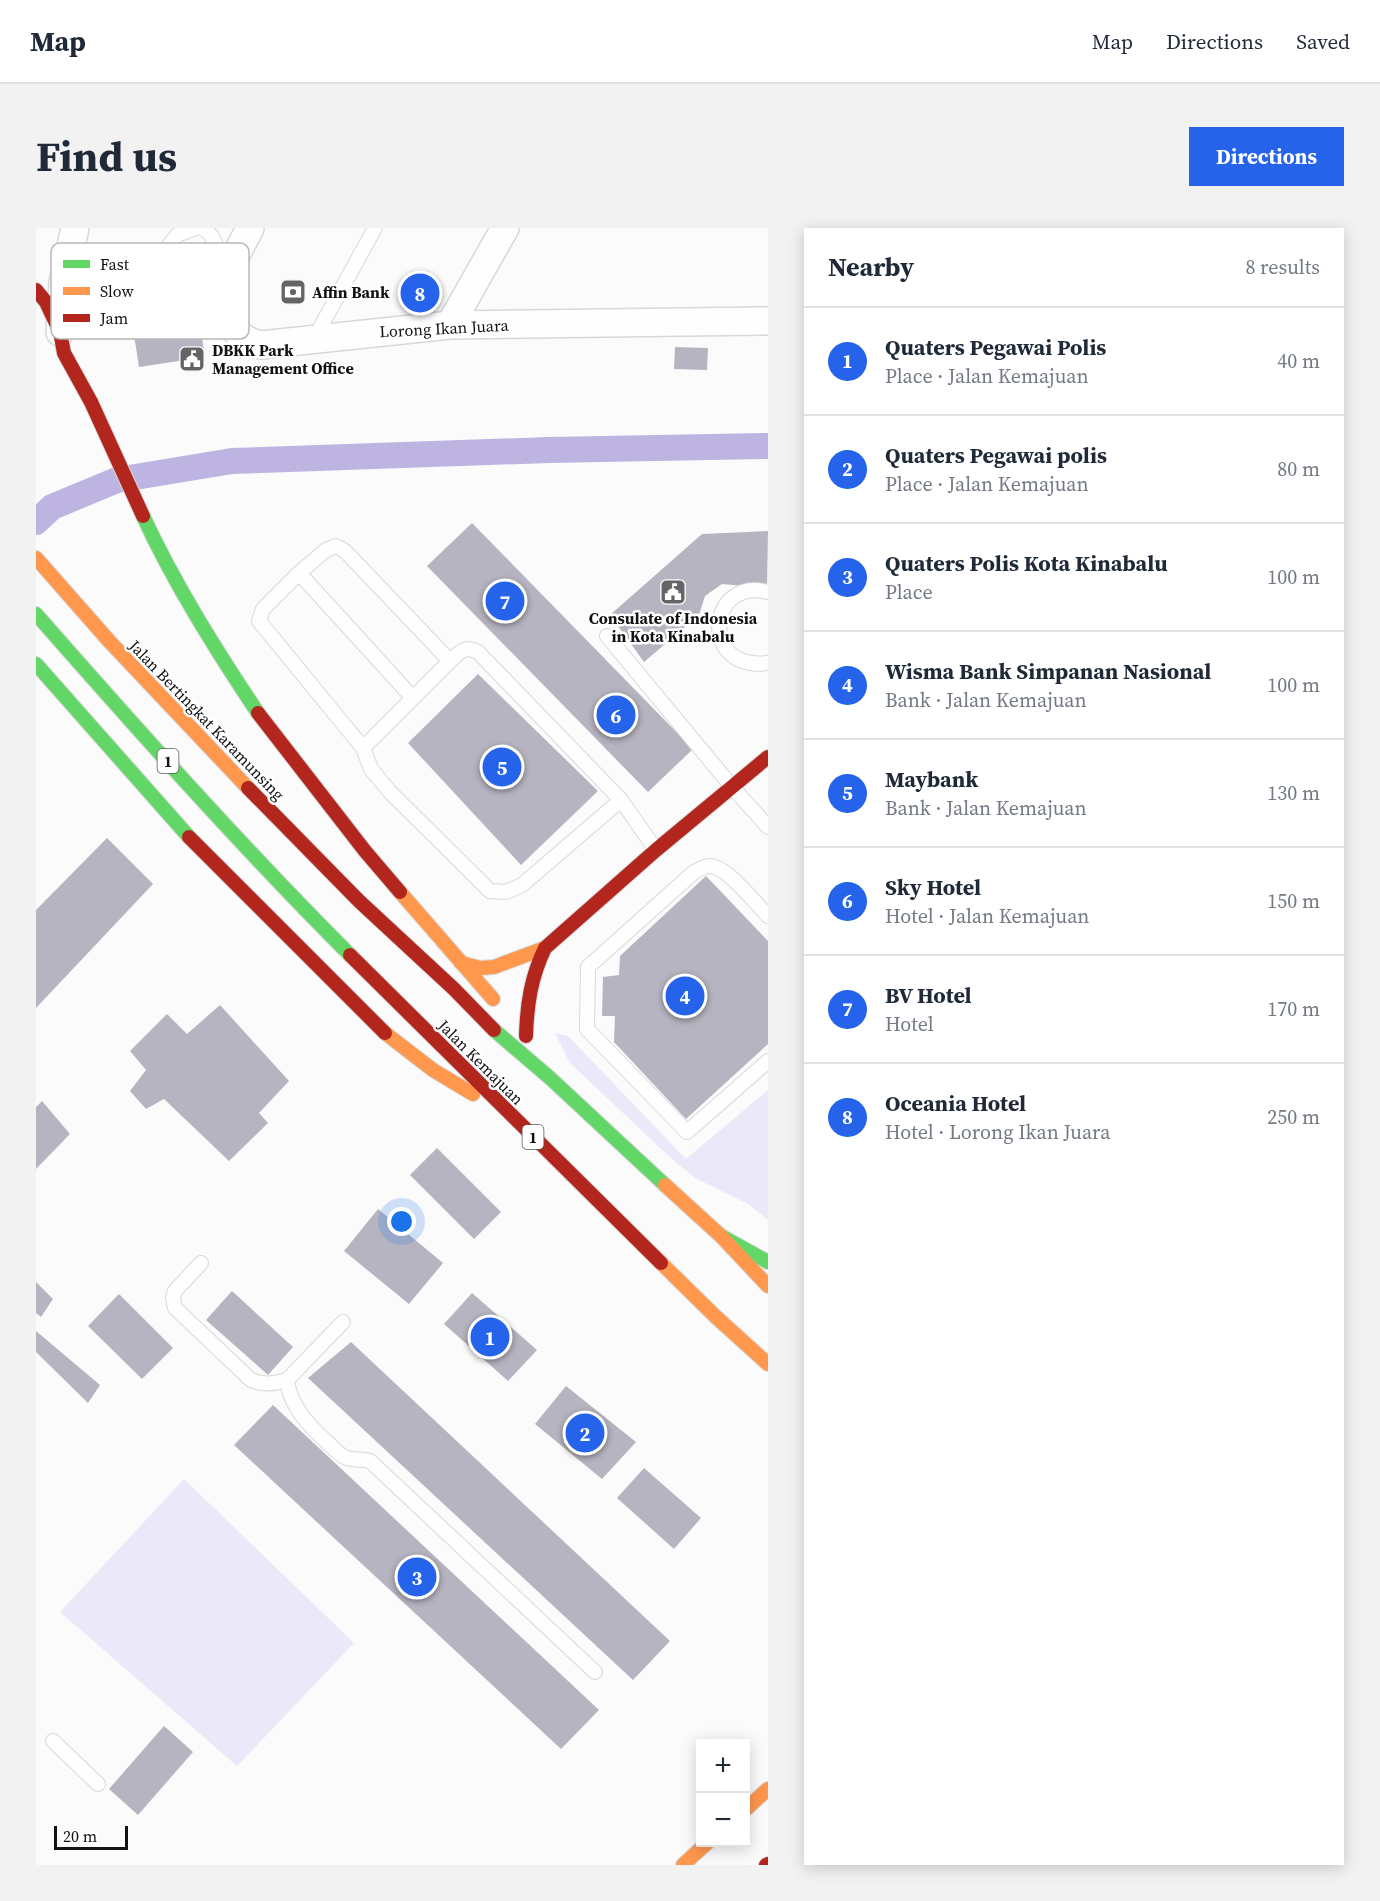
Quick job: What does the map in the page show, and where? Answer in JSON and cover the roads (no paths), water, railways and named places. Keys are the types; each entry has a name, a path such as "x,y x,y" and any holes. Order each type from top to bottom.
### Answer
{"main road":[{"path":"36,290 51,313"},
{"path":"61,339 64,353 91,402 160,553 219,654 267,728 365,851 526,1036 550,1078"},
{"name":"Jalan Bertingkat Karamunsing","path":"36,558 110,642 359,901"},
{"name":"Jalan Kemajuan","path":"36,614 105,693 302,906 716,1317 768,1364"},
{"path":"36,664 192,840 381,1030 433,1070 516,1120"},
{"path":"526,1036 529,989 534,968 545,948 656,850 768,757"},
{"name":"Jalan Kemajuan","path":"359,901 498,1033 550,1078 720,1236 768,1286"},
{"path":"461,963 480,968 494,967 545,948"},
{"path":"720,1236 768,1262"},
{"path":"750,1805 768,1789"},
{"path":"683,1865 703,1847"}],"street":[{"path":"72,243 75,228"},
{"path":"243,243 250,228"},
{"path":"450,325 505,228"},
{"name":"Lorong Ikan Juara","path":"245,339 261,345 450,325 768,321"}],"lane":[{"path":"170,243 177,234 196,228"},
{"path":"202,228 211,234 214,243"},
{"path":"314,339 375,228"},
{"path":"450,661 345,551 336,546 326,550 299,573 263,609 259,621 363,748 371,769 390,792 490,891 506,892 522,885 621,800"},
{"path":"299,573 412,697"},
{"path":"768,592 754,589 741,592 731,599 723,609 719,621 719,634 724,645 737,658 755,664 768,663"},
{"path":"607,636 768,827"},
{"path":"363,748 450,661 464,650 471,648 478,652 621,800 656,850"},
{"path":"768,916 727,873 713,866 693,873 588,968 587,1029 687,1132 768,1061"},
{"path":"201,1263 175,1291 173,1298 175,1308 251,1380 262,1384 274,1384 287,1380 343,1322"},
{"path":"287,1380 293,1402 310,1426 342,1455 349,1459 360,1458 370,1461 595,1672"},
{"path":"53,1740 98,1784"}],"waterway":[{"path":"36,522 52,507 117,480 232,461 549,450 768,446"}],"place":[{"name":"Affin Bank","path":"293,292"},
{"name":"Oceania Hotel","path":"420,293"},
{"name":"DBKK Park Management Office","path":"192,359"},
{"name":"Consulate of Indonesia in Kota Kinabalu","path":"673,592"},
{"name":"BV Hotel","path":"505,601"},
{"name":"Sky Hotel","path":"616,715"},
{"name":"Maybank","path":"502,767"},
{"name":"Wisma Bank Simpanan Nasional","path":"685,996"},
{"name":"Quaters Pegawai Polis","path":"490,1337"},
{"name":"Quaters Pegawai polis","path":"585,1433"},
{"name":"Quaters Polis Kota Kinabalu","path":"417,1577"}]}
